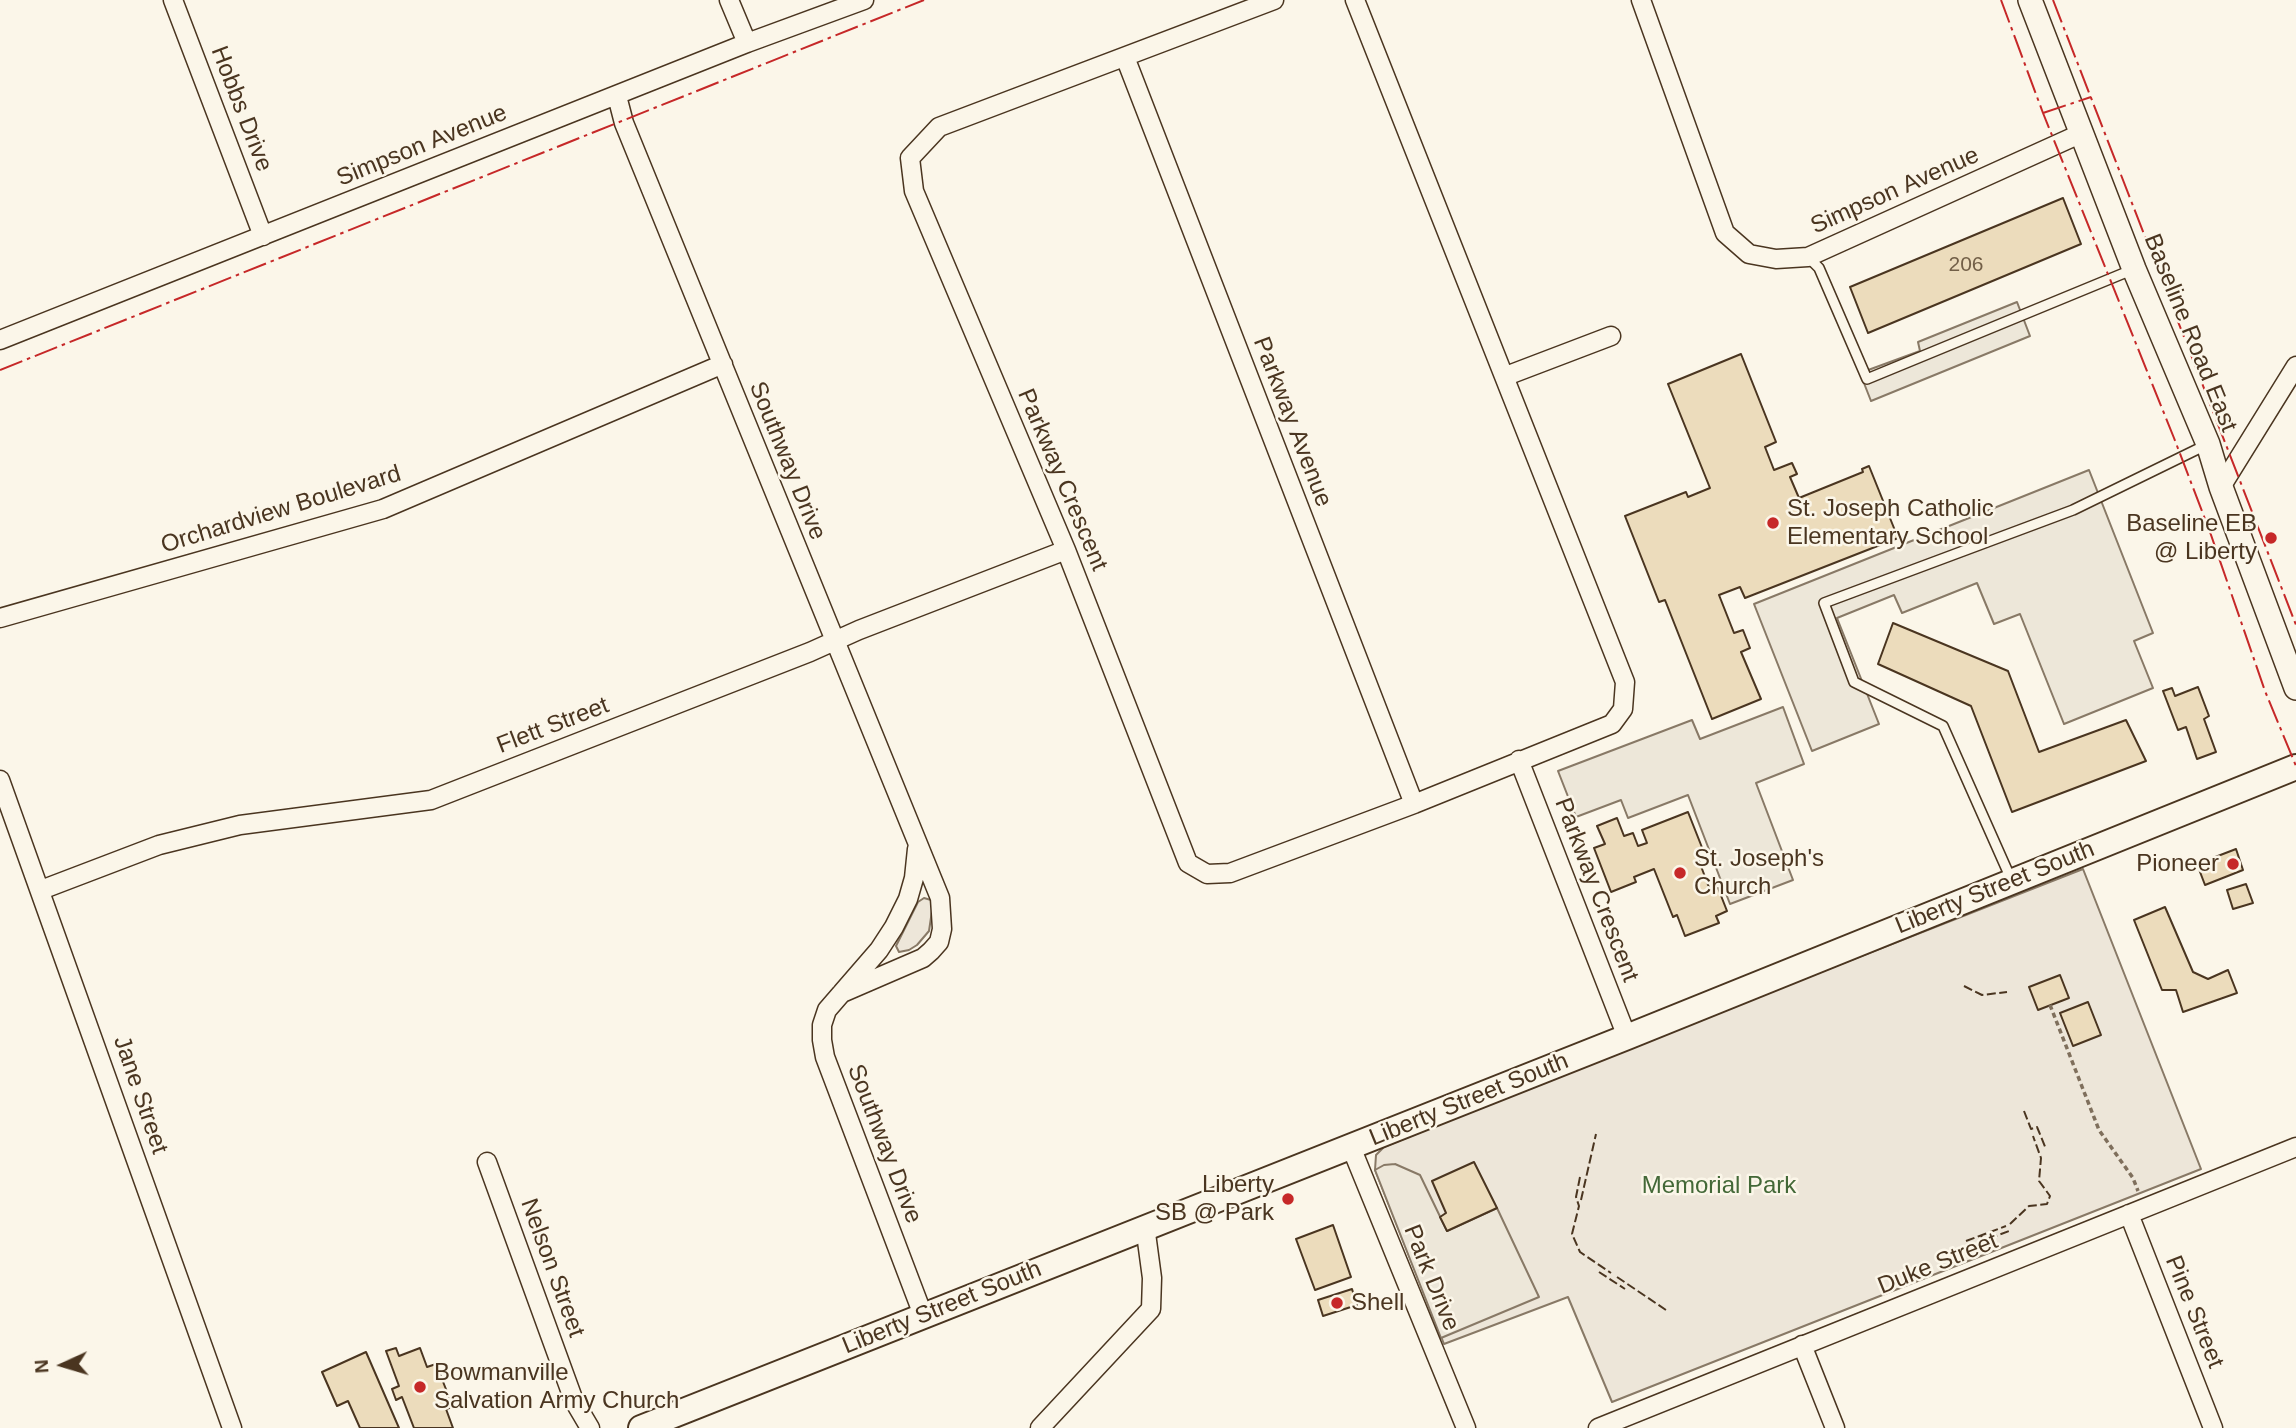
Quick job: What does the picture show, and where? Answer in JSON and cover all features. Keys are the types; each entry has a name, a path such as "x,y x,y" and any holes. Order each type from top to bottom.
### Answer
{"main road":[{"name":"Liberty Street South","path":"641,1428 1627,1037 2296,767"}],"street":[{"name":"Hobbs Drive","path":"173,0 263,236"},
{"path":"730,0 747,43"},
{"name":"Simpson Avenue","path":"0,340 747,43 864,0"},
{"name":"Parkway Crescent","path":"1274,0 939,127 910,158 914,191 1066,550 1188,863 1207,874 1230,873 1414,804 1612,724 1623,709 1625,682 1355,0"},
{"name":"Simpson Avenue","path":"1641,0 1725,233 1749,254 1776,259 1808,257 2082,133"},
{"name":"Baseline Road East","path":"2031,0 2134,269 2208,444 2221,487 2296,688"},
{"name":"Parkway Avenue","path":"1125,57 1414,804"},
{"name":"Southway Drive","path":"617,96 624,123 940,898 942,929 939,942 923,958 842,993"},
{"path":"1506,376 1611,336"},
{"name":"Orchardview Boulevard","path":"0,618 383,509 723,364"},
{"path":"2221,487 2296,366"},
{"name":"Flett Street","path":"41,890 159,845 240,825 431,800 1066,550"},
{"name":"Parkway Crescent","path":"1519,760 1627,1037"},
{"name":"Jane Street","path":"0,780 232,1428"},
{"name":"Southway Drive","path":"917,842 914,878 908,899 879,950 827,1010 822,1024 822,1040 825,1057 923,1315"},
{"name":"Park Drive","path":"1351,1147 1466,1428"},
{"name":"Duke Street","path":"1598,1428 2296,1147"},
{"name":"Nelson Street","path":"487,1162 574,1401 590,1428"},
{"name":"Pine Street","path":"2129,1214 2213,1428"},
{"path":"1040,1428 1151,1309 1152,1278 1145,1226"},
{"path":"1802,1345 1835,1428"}],"lane":[{"path":"1808,257 1819,268 1867,379 2134,269"},
{"path":"2012,881 1943,726 1854,682 1824,603 2073,510 2208,444"}],"path":[{"path":"2050,1005 2099,1130 2133,1178 2139,1193"}],"green space":[{"name":"Memorial Park","path":"2083,869 2201,1169 1612,1402 1568,1297 1444,1344 1375,1170 1376,1155 1384,1147 1622,1050"},
{"path":"924,898 931,900 933,904 929,931 917,945 899,952 896,946 918,902"}],"shaded area":[{"path":"2017,302 2030,336 1871,401 1860,373 1920,351 1918,342"},
{"path":"2089,470 2153,633 2134,641 2153,688 2064,724 2020,614 1994,624 1977,583 1902,613 1894,595 1837,618 1879,724 1812,751 1754,604"},
{"path":"1783,707 1804,764 1756,783 1793,880 1730,904 1688,795 1628,818 1621,800 1576,817 1558,771 1692,720 1700,739"},
{"path":"1395,1164 1420,1175 1447,1231 1497,1208 1539,1297 1441,1338 1375,1170 1384,1165"}],"building":[{"path":"2063,198 2081,244 1868,333 1850,287"},
{"path":"1741,354 1776,442 1765,447 1774,470 1792,463 1797,474 1790,477 1799,498 1863,472 1862,469 1869,466 1898,538 1745,598 1740,587 1719,595 1734,633 1743,630 1750,648 1741,652 1761,699 1712,719 1665,600 1659,602 1625,516 1686,492 1688,497 1710,488 1668,384"},
{"path":"1893,623 2008,671 2039,752 2126,720 2146,761 2012,812 1971,706 1878,664"},
{"path":"2198,687 2209,716 2204,719 2216,752 2197,759 2186,727 2178,730 2163,691 2172,688 2175,696"},
{"name":"St. Joseph's Church","path":"1688,812 1703,850 1696,853 1710,890 1718,888 1727,911 1716,916 1719,923 1685,936 1677,915 1673,917 1654,869 1634,877 1636,882 1611,892 1594,848 1605,844 1597,826 1617,818 1624,836 1633,833 1638,846 1647,843 1642,830"},
{"path":"2236,849 2243,870 2205,885 2197,864"},
{"path":"2246,884 2253,903 2233,909 2227,890"},
{"path":"2165,907 2193,972 2208,979 2228,970 2237,993 2183,1012 2176,990 2162,990 2134,920"},
{"path":"2060,975 2069,998 2038,1010 2029,987"},
{"path":"2088,1002 2101,1035 2073,1046 2060,1013"},
{"path":"1474,1162 1497,1208 1447,1231 1440,1217 1446,1213 1432,1181"},
{"path":"1333,1225 1351,1277 1315,1290 1296,1239"},
{"name":"Shell","path":"1352,1289 1357,1305 1323,1316 1318,1300"},
{"name":"Bowmanville Salvation Army Church","path":"396,1348 399,1356 420,1348 427,1367 436,1364 453,1407 446,1409 453,1428 414,1428 402,1397 396,1400 392,1389 399,1386 386,1351"},
{"path":"366,1352 399,1428 360,1428 348,1401 337,1406 322,1372"}],"fence":[{"path":"1964,986 1982,995 2007,992"},
{"path":"2024,1111 2031,1129 2037,1127 2046,1149"},
{"path":"1581,1200 1596,1134"},
{"path":"2010,1224 2029,1206 2047,1204 2050,1196 2039,1181 2041,1158 2033,1136"},
{"path":"1580,1177 1576,1197 1579,1206 1572,1234 1580,1252 1611,1273"},
{"path":"1966,1241 2006,1226"},
{"path":"1981,1235 1983,1241 2009,1231"},
{"path":"1599,1272 1625,1289"},
{"path":"1617,1277 1666,1310"}],"power":[{"path":"0,370 924,0"},
{"path":"2001,0 2043,113 2174,438 2265,691 2296,766"},
{"path":"2053,0 2296,625"},
{"path":"2043,113 2091,97"}],"place":[{"name":"St. Joseph Catholic Elementary School","path":"1773,523"},
{"name":"Baseline EB @ Liberty","path":"2271,538"},
{"name":"Pioneer","path":"2233,864"},
{"name":"St. Joseph's Church","path":"1680,873"},
{"name":"Liberty SB @ Park","path":"1288,1199"},
{"name":"Shell","path":"1337,1303"},
{"name":"Bowmanville Salvation Army Church","path":"420,1387"}]}
